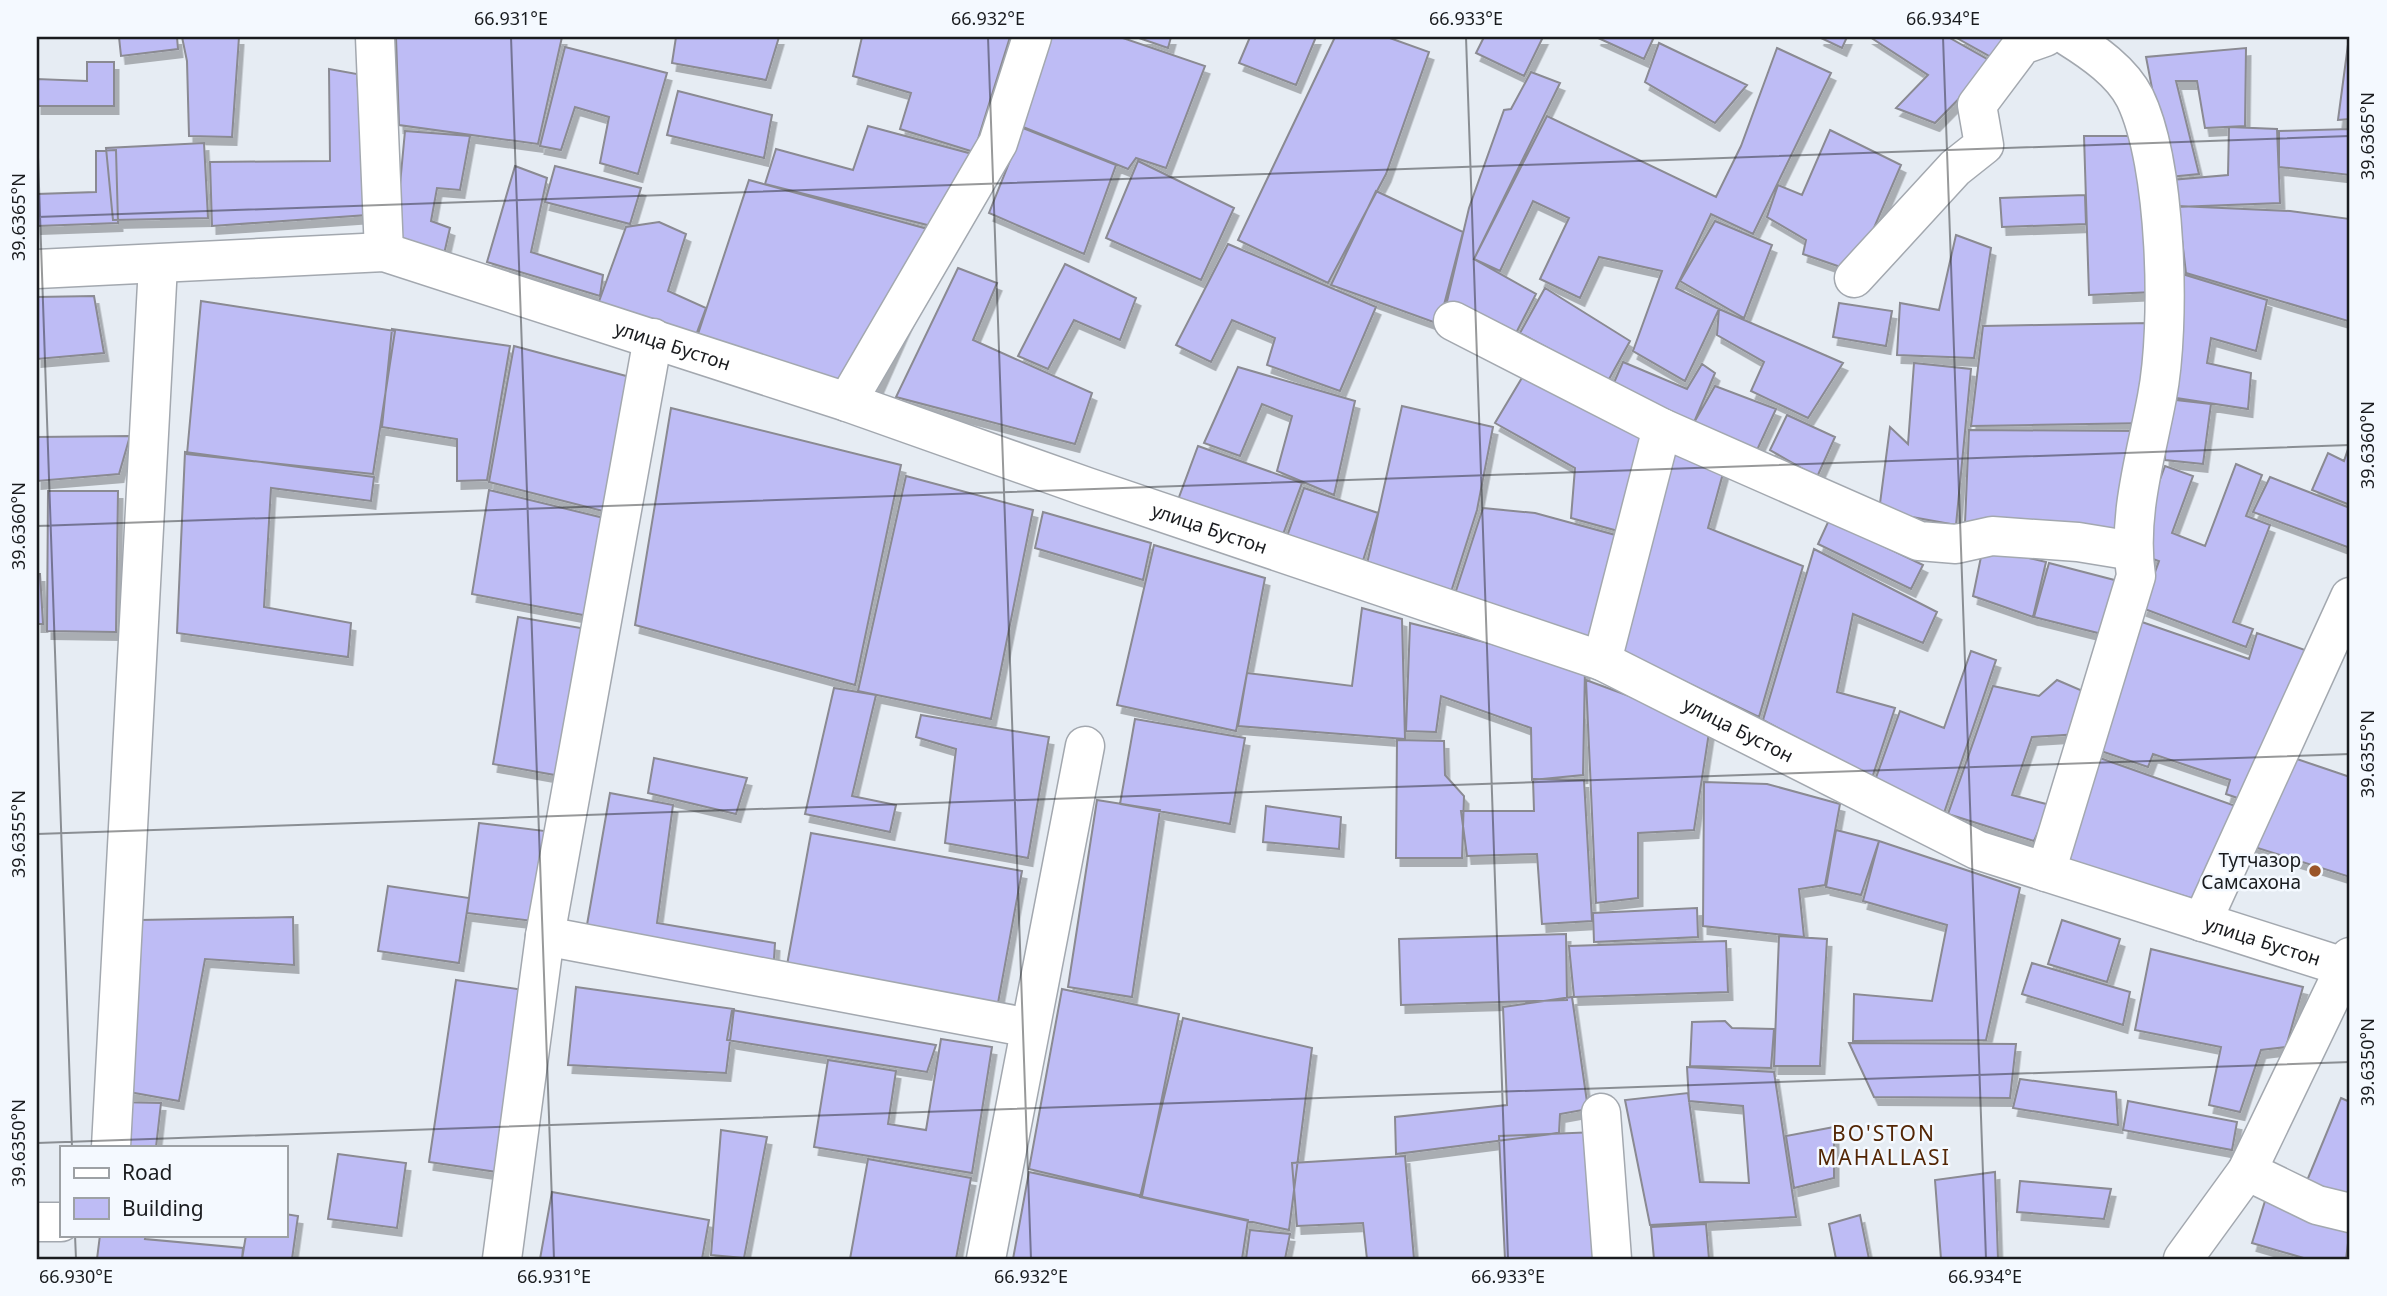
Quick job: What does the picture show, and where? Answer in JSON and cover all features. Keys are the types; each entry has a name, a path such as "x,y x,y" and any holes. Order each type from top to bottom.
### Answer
{"street":[{"path":"375,37 384,252"},
{"path":"847,402 998,143 1032,37"},
{"path":"1854,278 1955,168 1984,145 1977,105 2022,45 2045,37"},
{"path":"2046,872 2136,576 2133,551 2142,461 2158,395 2165,303 2158,175 2134,97 2100,57 2069,37"},
{"name":"улица Бустон","path":"37,269 384,252 847,402 1087,487 1602,661 1978,850 2202,922 2347,962"},
{"path":"111,1146 158,265"},
{"path":"1452,321 1662,428 1919,541 1956,544 1992,536 2078,542 2133,551"},
{"path":"502,1259 545,936 653,338"},
{"path":"1602,661 1662,428"},
{"path":"2202,922 2350,597"},
{"path":"986,1259 1085,746"},
{"path":"545,936 1030,1028"},
{"path":"2183,1259 2247,1171 2347,962"},
{"path":"1601,1113 1612,1259"},
{"path":"2247,1171 2317,1205 2350,1213"},
{"path":"37,1222 60,1222"}],"building":[{"path":"119,37 177,37 178,49 121,56"},
{"path":"182,37 239,37 232,137 189,136 187,61"},
{"path":"396,37 562,37 538,144 399,125"},
{"path":"676,37 779,37 766,80 672,63"},
{"path":"862,37 1010,37 974,152 900,129 911,93 853,76"},
{"path":"1049,37 1120,37 1205,66 1166,168 1136,158 1128,169 1018,125"},
{"path":"1136,37 1171,37 1168,48"},
{"path":"1250,37 1316,37 1296,85 1239,63"},
{"path":"1335,37 1387,37 1429,52 1386,174 1328,283 1238,240"},
{"path":"1484,37 1543,37 1524,76 1476,53"},
{"path":"1596,37 1654,37 1644,59"},
{"path":"1819,37 1847,37 1842,48"},
{"path":"1870,37 1948,37 1994,63 1935,123 1896,108 1928,75"},
{"path":"1955,37 2017,37 2000,62"},
{"path":"2349,37 2350,119 2338,120"},
{"path":"1659,43 1747,85 1715,123 1645,82"},
{"path":"565,47 667,73 638,174 600,163 609,117 575,107 561,150 540,146"},
{"path":"1777,48 1831,73 1753,234 1711,214 1676,288 1719,309 1685,381 1633,351 1662,271 1599,257 1580,298 1540,279 1569,218 1533,201 1500,271 1474,259 1547,116 1716,197 1741,146"},
{"path":"2246,48 2245,126 2205,128 2197,81 2176,81 2199,174 2169,177 2146,57"},
{"path":"87,62 114,62 114,106 37,106 37,79 87,81"},
{"path":"329,69 357,74 367,215 212,226 210,162 330,161"},
{"path":"1531,72 1560,83 1474,259 1536,294 1514,337 1445,310 1469,208 1504,110 1511,109"},
{"path":"678,91 772,115 764,158 667,135"},
{"path":"868,126 976,155 955,232 765,184 776,149 853,170"},
{"path":"2229,127 2277,129 2280,203 2176,207 2171,180 2228,175"},
{"path":"1023,128 1116,165 1084,254 989,213"},
{"path":"2350,129 2350,175 2279,167 2279,131"},
{"path":"1830,130 1901,165 1855,272 1803,254 1806,240 1767,217 1778,185 1802,195"},
{"path":"405,131 470,136 460,190 437,188 431,221 450,228 444,254 395,238"},
{"path":"2084,136 2141,136 2153,292 2089,295"},
{"path":"204,143 208,218 113,220 106,148"},
{"path":"116,150 118,223 37,226 37,194 96,192 96,151"},
{"path":"1138,161 1234,208 1201,280 1106,238"},
{"path":"515,166 547,178 531,252 603,275 600,296 487,262"},
{"path":"555,166 641,188 630,224 545,202"},
{"path":"749,180 946,234 875,393 697,337"},
{"path":"1376,191 1463,232 1439,324 1331,285"},
{"path":"2085,195 2086,224 2002,227 2000,198"},
{"path":"2178,206 2290,211 2350,219 2348,321 2186,273"},
{"path":"1715,221 1772,245 1744,318 1680,281"},
{"path":"659,222 686,234 668,291 706,308 696,335 597,307 626,227"},
{"path":"1956,235 1991,248 1974,358 1897,355 1900,303 1939,310"},
{"path":"1228,244 1376,307 1340,391 1267,365 1275,338 1232,320 1211,362 1176,345"},
{"path":"1065,264 1136,298 1120,340 1074,320 1048,369 1018,356"},
{"path":"958,268 997,283 973,340 1092,393 1075,444 896,397"},
{"path":"2179,273 2267,300 2256,351 2211,338 2207,363 2251,373 2248,409 2170,397"},
{"path":"1545,288 1630,341 1608,381 1520,333"},
{"path":"94,296 104,353 37,359 37,297"},
{"path":"201,301 395,331 373,474 187,454"},
{"path":"1839,303 1892,311 1886,346 1833,337"},
{"path":"1719,309 1843,363 1808,418 1751,391 1764,362 1717,335"},
{"path":"2150,323 2150,423 1971,426 1983,326"},
{"path":"392,329 510,346 487,480 457,481 457,439 382,427"},
{"path":"514,346 630,377 603,511 489,482"},
{"path":"1623,362 1687,389 1702,364 1715,373 1692,427 1613,385"},
{"path":"1914,363 1971,369 1956,525 1879,511 1890,427 1908,444"},
{"path":"1238,367 1355,401 1334,495 1277,471 1292,416 1262,404 1240,456 1204,443"},
{"path":"1526,371 1652,436 1618,531 1571,518 1575,468 1495,423"},
{"path":"1715,386 1776,409 1751,463 1688,433"},
{"path":"2167,399 2211,404 2203,464 2165,460"},
{"path":"1402,406 1493,427 1477,510 1450,595 1365,573"},
{"path":"671,408 901,465 855,685 635,625"},
{"path":"1787,415 1835,437 1817,477 1770,450"},
{"path":"1969,430 2140,431 2129,535 1965,523"},
{"path":"130,436 119,474 37,481 37,437"},
{"path":"1665,443 1725,466 1708,528 1803,566 1759,717 1610,646"},
{"path":"2350,443 2350,505 2312,490 2328,453 2344,461"},
{"path":"1198,446 1302,483 1279,545 1175,508"},
{"path":"185,452 374,477 371,501 271,488 264,607 351,623 348,657 177,633"},
{"path":"2236,464 2262,475 2246,516 2270,525 2233,622 2253,629 2246,647 2142,608 2159,561 2133,552 2165,466 2193,476 2172,533 2205,546"},
{"path":"906,476 1033,510 991,719 858,691"},
{"path":"2270,477 2350,508 2350,548 2253,512"},
{"path":"1304,488 1378,513 1360,570 1284,545"},
{"path":"489,490 616,521 599,618 472,594"},
{"path":"48,491 118,491 116,632 47,631"},
{"path":"1483,508 1535,513 1619,536 1588,643 1454,597"},
{"path":"1043,512 1151,543 1143,580 1035,548"},
{"path":"1829,520 1923,565 1911,589 1818,544"},
{"path":"1154,545 1265,578 1236,731 1117,705"},
{"path":"1983,547 2046,562 2033,617 1973,596"},
{"path":"1814,549 1937,612 1923,643 1853,614 1837,692 1895,708 1872,778 1763,720"},
{"path":"2049,563 2126,583 2106,635 2034,617"},
{"path":"37,574 40,574 43,624 37,624"},
{"path":"1362,608 1402,619 1405,739 1238,726 1247,673 1352,686"},
{"path":"518,617 592,630 566,777 493,764"},
{"path":"2139,621 2249,659 2257,633 2305,650 2252,803 2226,794 2230,780 2153,754 2148,767 2095,749"},
{"path":"1410,623 1585,668 1583,775 1532,780 1531,728 1441,696 1436,732 1406,731"},
{"path":"1971,651 1996,660 1944,813 1873,786 1900,711 1944,728"},
{"path":"1586,680 1710,726 1694,830 1638,833 1638,898 1596,903"},
{"path":"2057,680 2092,695 2080,734 2032,737 2012,795 2050,805 2034,841 1948,814 1993,686 2039,696"},
{"path":"834,688 876,695 852,796 896,805 890,832 805,814"},
{"path":"921,715 1049,737 1028,858 945,843 956,749 916,737"},
{"path":"1135,719 1245,738 1230,824 1120,804"},
{"path":"1397,740 1444,741 1445,775 1464,796 1462,858 1396,858"},
{"path":"2288,756 2350,777 2350,877 2248,845"},
{"path":"2097,757 2244,809 2204,902 2067,861"},
{"path":"654,758 747,778 736,814 648,793"},
{"path":"1533,779 1584,780 1592,921 1542,924 1537,854 1467,856 1461,811 1534,811"},
{"path":"1704,782 1767,784 1840,804 1825,885 1799,889 1804,937 1703,926"},
{"path":"610,793 673,805 657,923 775,943 773,975 584,942"},
{"path":"1097,800 1160,810 1132,997 1068,987"},
{"path":"1266,806 1341,817 1339,849 1263,842"},
{"path":"479,823 545,831 533,921 467,913"},
{"path":"1836,830 1879,841 1861,895 1826,887"},
{"path":"811,833 1022,871 996,1014 785,976"},
{"path":"1879,841 2020,888 1986,1040 1853,1041 1854,994 1932,1001 1947,925 1863,901"},
{"path":"388,886 469,898 459,963 378,951"},
{"path":"1697,908 1698,937 1594,942 1593,913"},
{"path":"293,917 294,965 205,959 179,1101 118,1090 140,920"},
{"path":"2062,920 2120,939 2107,982 2048,964"},
{"path":"1566,934 1567,1000 1401,1005 1399,939"},
{"path":"1779,936 1827,939 1820,1066 1774,1066"},
{"path":"1726,941 1728,992 1574,997 1569,946"},
{"path":"2151,949 2303,987 2286,1047 2261,1050 2240,1112 2209,1105 2221,1047 2135,1030"},
{"path":"2032,963 2130,992 2123,1025 2022,994"},
{"path":"456,980 524,990 497,1172 429,1162"},
{"path":"576,987 734,1009 726,1073 568,1065"},
{"path":"1062,989 1179,1014 1142,1196 1029,1169"},
{"path":"1572,997 1588,1109 1560,1114 1559,1133 1396,1154 1395,1117 1507,1105 1503,1007"},
{"path":"732,1010 936,1045 927,1072 727,1040"},
{"path":"1183,1018 1312,1048 1289,1230 1140,1197"},
{"path":"1725,1021 1732,1028 1774,1029 1771,1068 1690,1066 1692,1022"},
{"path":"941,1039 992,1047 972,1173 814,1147 828,1060 896,1071 888,1124 926,1130"},
{"path":"1849,1043 2016,1044 2010,1098 1874,1097"},
{"path":"1687,1067 1774,1072 1796,1217 1650,1225 1625,1100 1688,1093 1689,1100","holes":["1689,1101 1743,1106 1749,1183 1700,1182"]},
{"path":"2020,1079 2116,1092 2118,1125 2013,1108"},
{"path":"2341,1098 2350,1102 2350,1205 2304,1188"},
{"path":"2128,1101 2237,1122 2232,1150 2123,1130"},
{"path":"117,1102 161,1103 156,1146 111,1146"},
{"path":"1834,1127 1834,1178 1794,1188 1786,1136"},
{"path":"721,1130 767,1137 744,1258 711,1255"},
{"path":"1596,1132 1603,1259 1505,1259 1499,1136"},
{"path":"338,1154 406,1163 397,1228 328,1219"},
{"path":"1405,1156 1414,1259 1367,1259 1363,1223 1297,1226 1292,1163"},
{"path":"868,1159 971,1178 956,1259 850,1259"},
{"path":"1029,1172 1248,1220 1242,1259 1013,1259"},
{"path":"1995,1172 1998,1259 1941,1259 1935,1180"},
{"path":"2020,1181 2111,1189 2104,1219 2017,1212"},
{"path":"552,1192 709,1220 702,1259 540,1259"},
{"path":"2265,1201 2350,1227 2346,1259 2307,1259 2252,1243"},
{"path":"287,1214 298,1216 292,1259 242,1259 246,1236 287,1236"},
{"path":"1860,1215 1869,1259 1836,1259 1829,1224"},
{"path":"1706,1224 1709,1259 1654,1259 1651,1227"},
{"path":"1250,1230 1290,1234 1285,1259 1246,1259"},
{"path":"100,1236 146,1236 145,1239 243,1248 242,1259 97,1259"}],"place":[{"name":"Тутчазор Самсахона","path":"2315,871"}],"district":[{"name":"BO'STON MAHALLASI","path":"1884,1145"}]}
